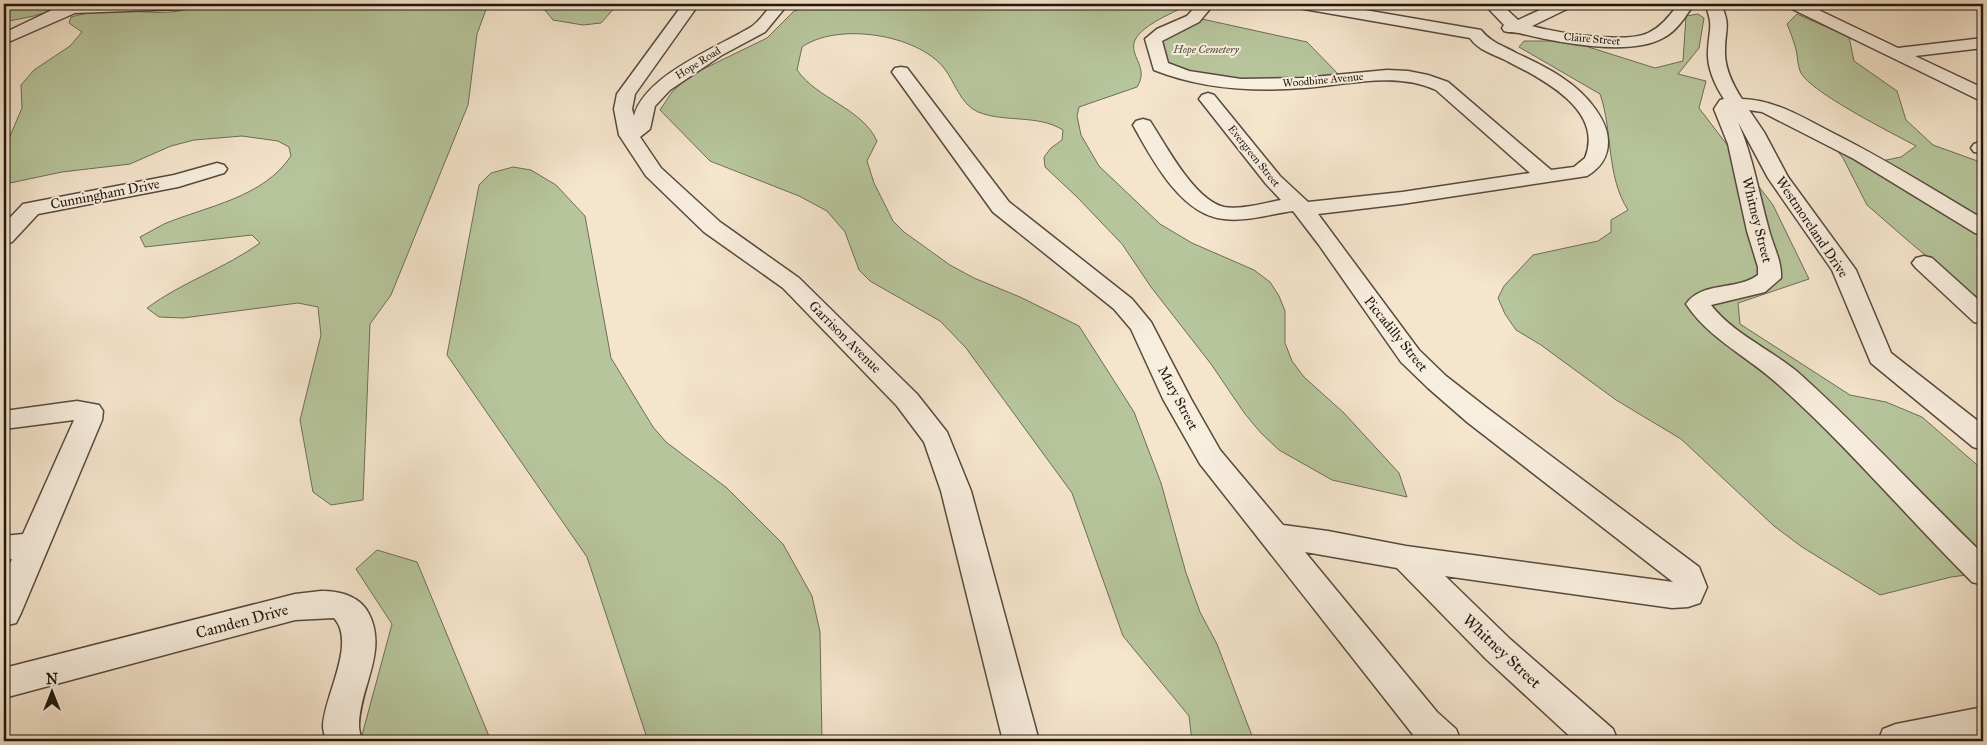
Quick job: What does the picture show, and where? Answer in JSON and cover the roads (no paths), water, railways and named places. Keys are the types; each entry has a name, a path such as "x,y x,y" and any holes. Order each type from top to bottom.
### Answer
{"street":[{"path":"4,39 58,13 74,8 180,4"},
{"name":"Garrison Avenue","path":"691,4 626,94 622,109 630,135 653,172 712,227 791,283 907,400 937,439 956,491 1021,741"},
{"name":"Hope Road","path":"630,135 640,129 646,105 664,86 716,51 759,30 780,4"},
{"name":"Woodbine Avenue","path":"1206,4 1193,19 1163,32 1153,39 1160,66 1172,73 1200,79 1244,84 1276,85 1387,75 1402,75 1434,82 1442,86 1489,125 1547,177"},
{"path":"1304,4 1487,31 1517,27 1564,4"},
{"path":"1492,4 1517,27"},
{"name":"Claire Street","path":"1517,27 1589,41 1621,43 1642,41 1666,30 1675,21 1686,4"},
{"name":"Westmoreland Drive","path":"1714,4 1720,21 1716,51 1717,65 1725,87 1778,178 1844,270 1880,357 1983,440"},
{"path":"1794,4 1983,95"},
{"path":"1143,125 1168,168 1186,189 1208,208 1231,214 1299,206 1402,198 1580,172 1589,167 1597,158 1598,129 1579,100 1562,84 1486,44 1487,31"},
{"path":"1896,53 1983,43"},
{"name":"Mary Street","path":"900,72 1001,207 1123,304 1142,327 1177,399 1210,456 1424,723 1443,741"},
{"name":"Evergreen Street","path":"1208,99 1273,180 1299,206"},
{"path":"1736,103 1768,108 1813,130 1861,155 1983,228"},
{"name":"Whitney Street","path":"1736,103 1727,104 1723,109 1738,144 1758,231 1770,267 1769,278 1757,287 1704,298 1698,304 1703,312 1725,331 1788,378 1983,573"},
{"name":"Cunningham Drive","path":"4,237 31,209 178,181 218,169"},
{"name":"Piccadilly Street","path":"1273,536 1328,543 1406,558 1672,595 1688,594 1691,587 1688,576 1477,415 1410,356 1327,240 1299,206"},
{"path":"1924,263 1983,317"},
{"path":"4,420 77,410 88,411 88,420 4,613"},
{"path":"4,548 35,544"},
{"name":"Whitney Street","path":"1406,558 1498,649 1600,741"},
{"name":"Camden Drive","path":"4,684 295,607 325,604 344,608 356,620 360,647 341,726 344,741"},
{"path":"1896,741 1983,723"}],"park label":[{"name":"Hope Cemetery","path":"1206,49"}]}
